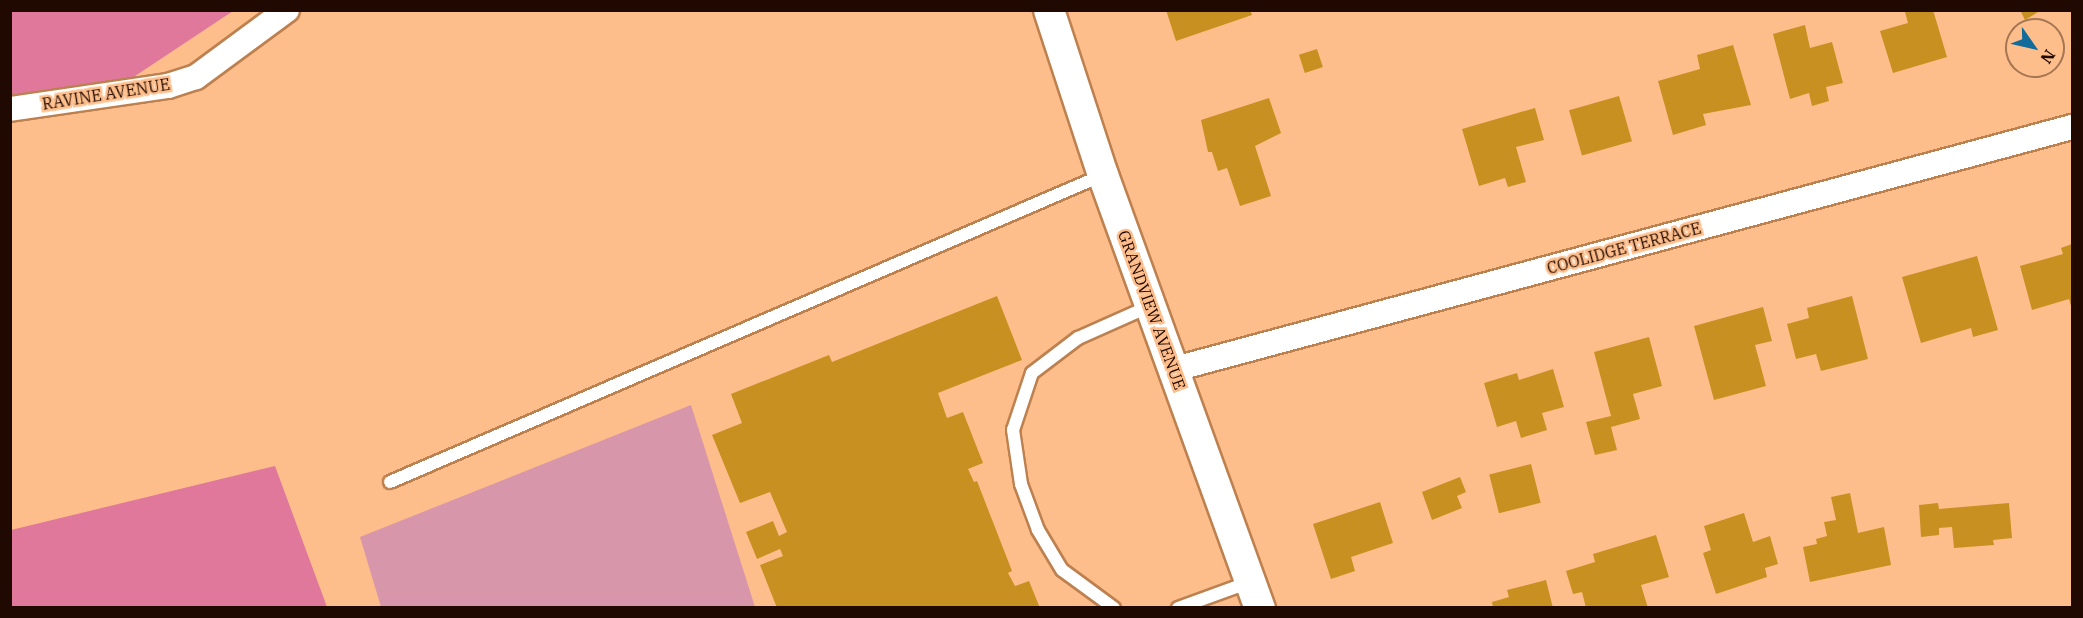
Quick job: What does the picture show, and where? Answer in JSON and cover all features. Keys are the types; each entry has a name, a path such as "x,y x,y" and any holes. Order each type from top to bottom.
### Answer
{"street":[{"name":"RAVINE AVENUE","path":"10,109 168,86 196,77 287,10"},
{"name":"GRANDVIEW AVENUE","path":"1049,10 1102,176 1175,369 1255,595"},
{"name":"COOLIDGE TERRACE","path":"1175,369 2073,127"}],"lane":[{"path":"390,482 1102,176"},
{"path":"1114,608 1062,570 1038,530 1021,484 1013,430 1032,373 1078,338 1150,306"},
{"path":"1178,608 1255,595"}],"shaded area":[{"path":"10,11 233,11 102,98 11,112"},
{"path":"691,405 755,607 381,607 360,537"},
{"path":"275,466 327,607 11,607 11,530"}],"building":[{"path":"1166,10 1250,10 1252,15 1176,41"},
{"path":"1933,10 1947,57 1893,73 1880,31 1908,23 1905,12"},
{"path":"2020,10 2041,10 2028,18 2024,18"},
{"path":"1805,25 1810,48 1832,42 1843,83 1826,87 1829,101 1812,106 1809,93 1790,99 1773,34"},
{"path":"1733,45 1751,105 1703,114 1706,125 1673,135 1658,81 1700,69 1697,55"},
{"path":"1317,49 1323,67 1305,73 1299,55"},
{"path":"1619,96 1632,141 1582,156 1569,110"},
{"path":"1269,98 1281,133 1255,146 1271,196 1240,206 1227,168 1218,171 1212,152 1208,152 1201,120"},
{"path":"1535,108 1544,140 1516,147 1526,182 1508,187 1505,178 1479,186 1462,129"},
{"path":"2072,244 2072,310 2069,299 2032,310 2020,266 2063,254 2061,248"},
{"path":"1977,256 1998,330 1973,337 1971,328 1921,343 1902,277"},
{"path":"997,296 1022,360 938,393 947,418 963,412 983,463 968,469 974,482 977,481 1012,571 1008,573 1015,586 1029,581 1040,608 777,608 760,565 783,556 780,549 757,559 746,532 773,521 779,536 787,532 770,492 740,503 712,435 742,423 731,394 829,355 832,362"},
{"path":"1852,296 1868,359 1821,371 1816,354 1796,359 1787,324 1809,318 1807,308"},
{"path":"1763,307 1772,341 1755,345 1766,386 1714,400 1694,326"},
{"path":"1649,337 1662,386 1633,394 1640,419 1611,427 1617,450 1595,455 1586,422 1611,416 1594,352"},
{"path":"1553,369 1564,407 1542,413 1547,430 1521,438 1516,421 1497,427 1484,383 1517,373 1519,380"},
{"path":"1531,464 1541,503 1499,513 1489,474"},
{"path":"1460,477 1466,492 1457,496 1462,508 1432,520 1422,492"},
{"path":"1850,493 1858,533 1884,527 1891,565 1810,582 1803,547 1817,544 1816,539 1827,536 1824,522 1836,520 1831,497"},
{"path":"1380,502 1393,543 1351,557 1355,571 1331,579 1313,524"},
{"path":"1938,503 1939,509 2009,503 2012,538 1993,540 1994,545 1954,548 1952,527 1939,528 1939,535 1921,537 1919,505"},
{"path":"1744,513 1753,542 1770,536 1778,564 1765,568 1767,577 1716,594 1703,553 1711,550 1704,526"},
{"path":"1656,535 1669,577 1641,585 1648,608 1586,608 1582,592 1573,594 1566,571 1595,562 1593,554"},
{"path":"1546,580 1553,608 1493,608 1492,602 1509,597 1507,590"}]}
